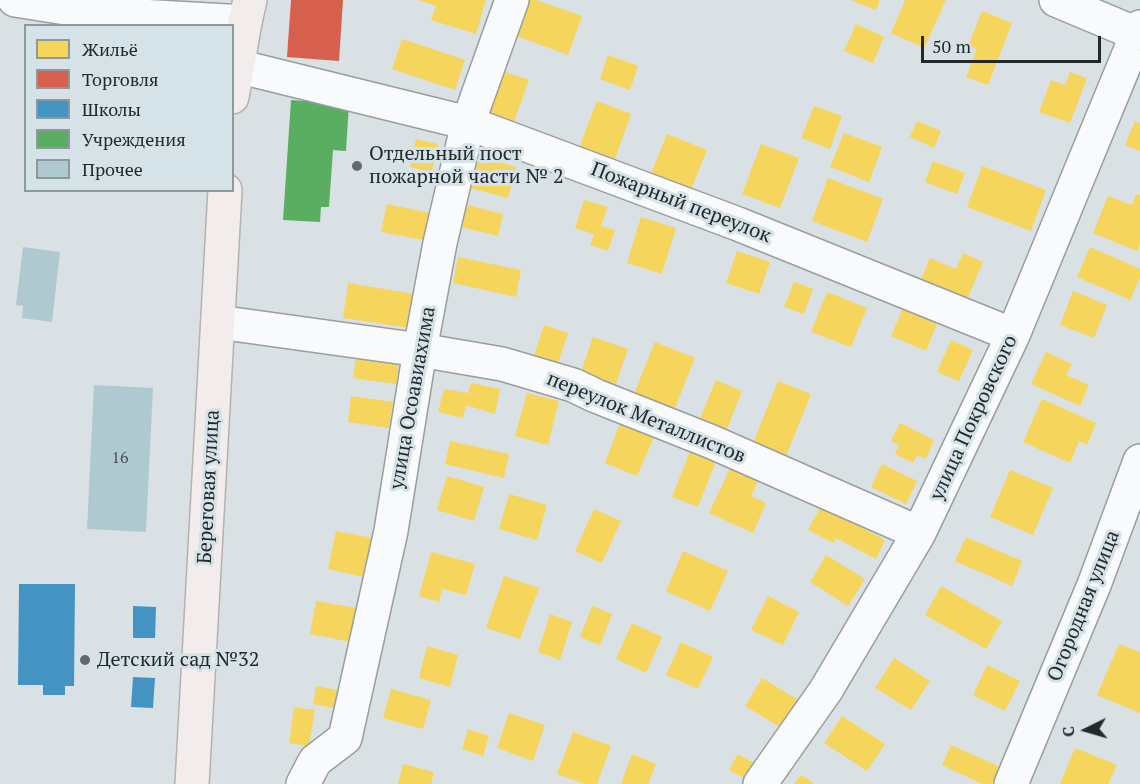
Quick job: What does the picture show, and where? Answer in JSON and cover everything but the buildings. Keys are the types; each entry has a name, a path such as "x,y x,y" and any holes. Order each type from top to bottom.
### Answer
{"main road":[{"path":"235,82 247,11"},
{"name":"Береговая улица","path":"192,784 225,192"}],"street":[{"path":"15,0 104,14 247,11"},
{"name":"улица Осоавиахима","path":"303,784 315,761 345,738 391,531 440,243 468,123 512,0"},
{"path":"1056,0 1139,30"},
{"name":"улица Покровского","path":"760,784 826,690 919,533 1013,335 1139,30"},
{"name":"Пожарный переулок","path":"235,82 468,123 738,224 1013,335"},
{"name":"переулок Металлистов","path":"218,322 420,350 502,364 573,385 712,442 919,533"},
{"name":"Огородная улица","path":"1011,784 1094,585 1140,461"}],"place":[{"name":"Отдельный пост пожарной части № 2","path":"357,166"},
{"name":"Детский сад №32","path":"85,660"}]}
